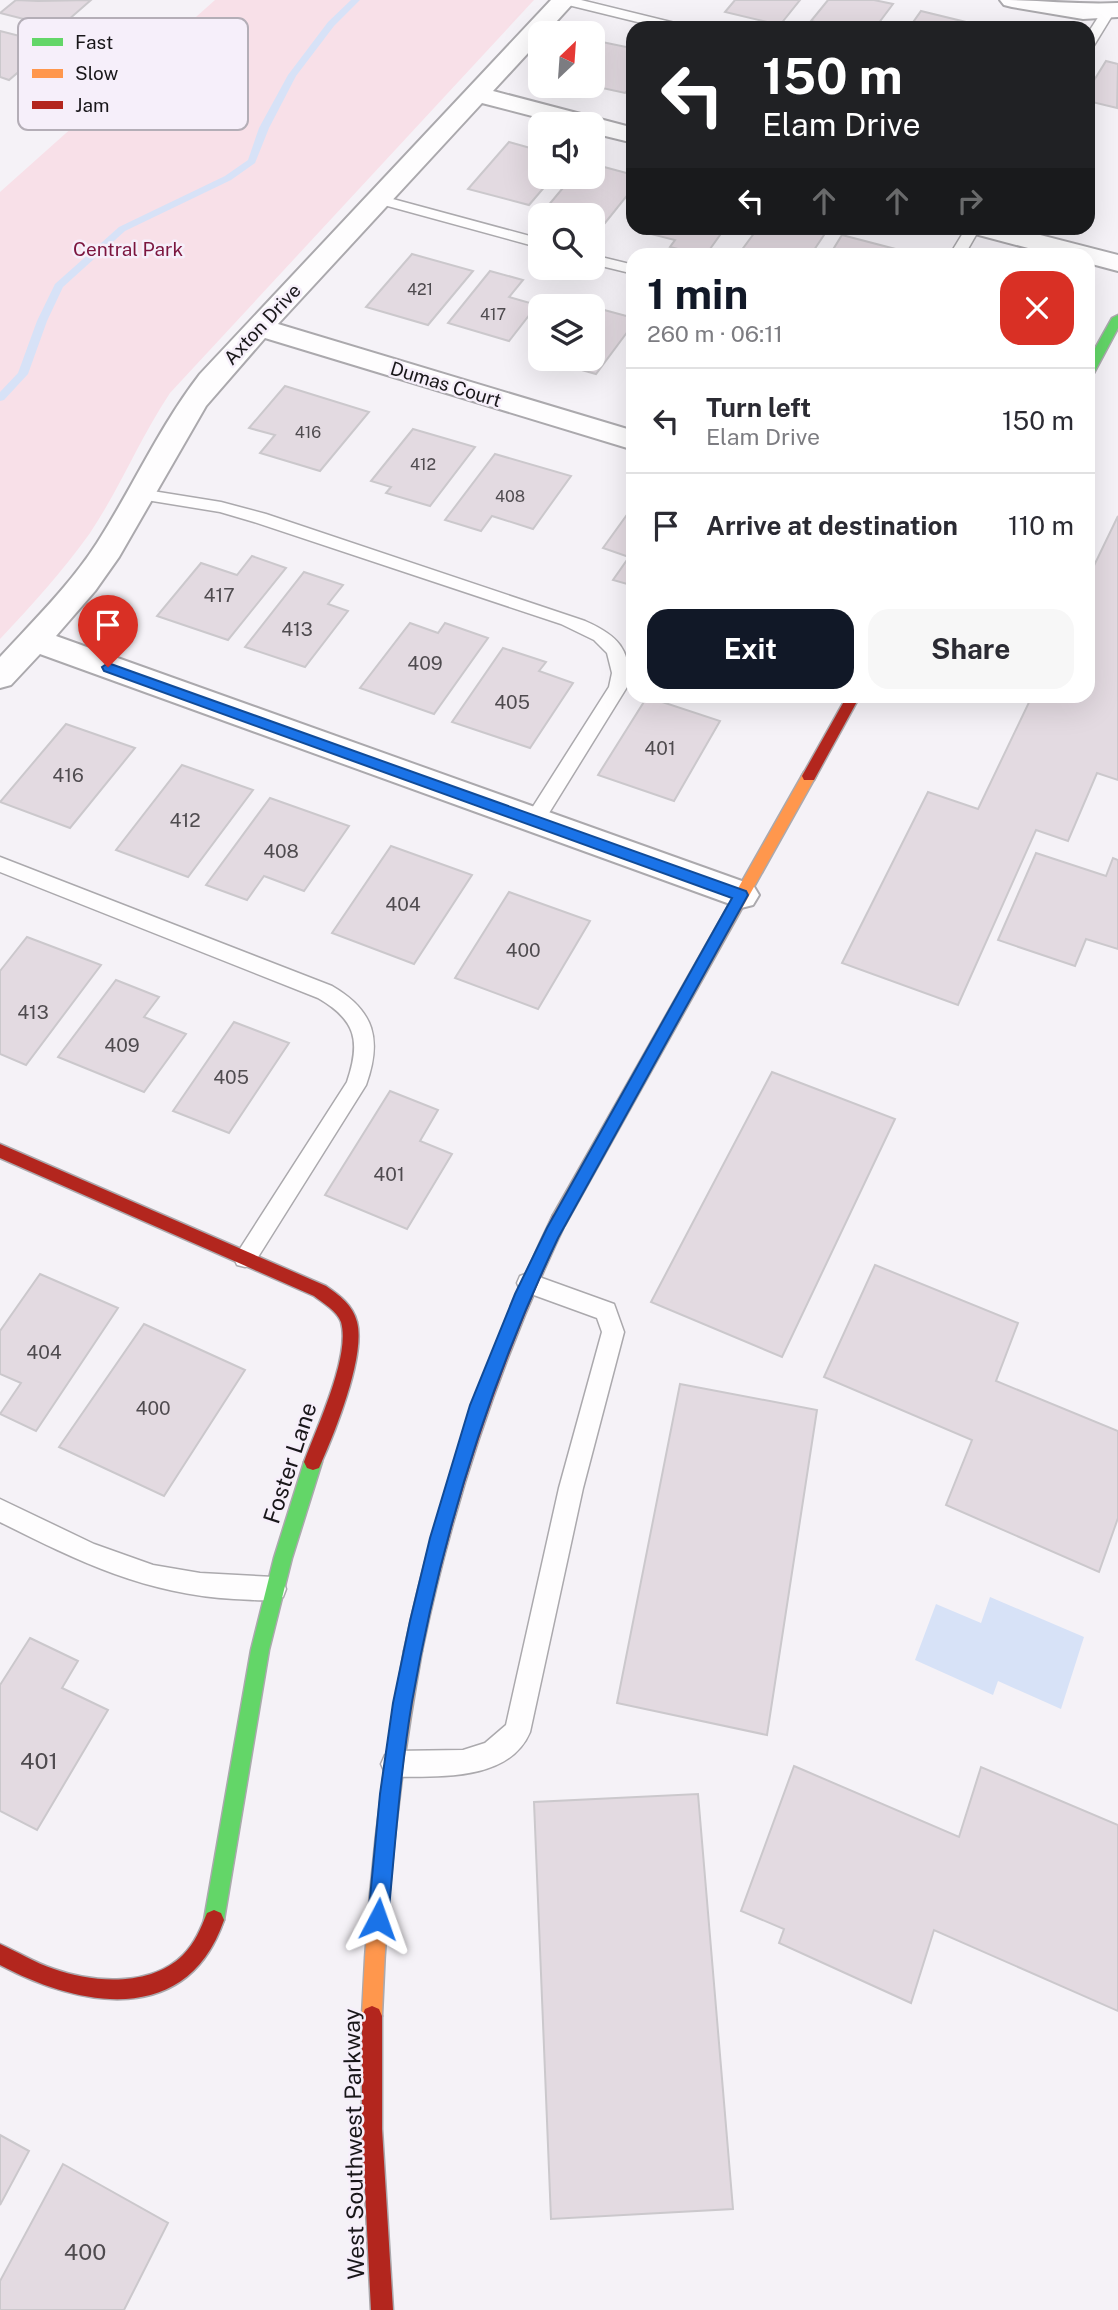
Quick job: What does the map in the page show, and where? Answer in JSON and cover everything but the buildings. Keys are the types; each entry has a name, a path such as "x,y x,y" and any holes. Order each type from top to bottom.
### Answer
{"street":[{"name":"Axton Drive","path":"0,677 91,575 198,394 565,0"},
{"path":"1012,0 1113,11"},
{"path":"476,94 543,112"},
{"path":"605,128 626,133"},
{"path":"1011,235 1061,248"},
{"path":"1095,257 1118,263"},
{"path":"1095,360 1118,318"},
{"name":"Dumas Court","path":"259,327 626,439"},
{"path":"33,640 741,895"},
{"name":"West Southwest Parkway","path":"382,2310 371,2102 373,1988 379,1896 394,1764 419,1621 459,1465 479,1405 528,1283 570,1198 850,703"},
{"name":"Foster Lane","path":"0,1151 329,1297 348,1316 353,1332 351,1351 274,1589 241,1760 217,1910 209,1937 196,1957 179,1973 129,1991 102,1992 67,1985 40,1976 0,1954"}],"lane":[{"path":"565,0 650,21"},
{"path":"1095,35 1113,11"},
{"path":"379,199 528,240"},
{"path":"605,262 626,268"},
{"path":"139,494 221,507 260,518 599,634 618,653 622,673 618,687 534,821"},
{"path":"0,864 325,992 344,1001 354,1013 362,1028 366,1054 356,1085 245,1258"},
{"path":"394,1764 463,1763 493,1752 517,1732 570,1488 613,1332 606,1311 528,1283"},
{"path":"0,1510 113,1563 146,1574 176,1581 274,1589"}],"green space":[{"name":"Central Park","path":"215,0 534,0 170,393 90,533 47,588 0,639 0,192 69,130 248,130 248,18 195,18"}],"water":[{"path":"990,1597 1084,1637 1061,1709 998,1681 993,1695 915,1660 936,1604 981,1623"}],"waterway":[{"path":"0,398 23,374 42,321 59,286 122,229 228,178 252,161 264,128 292,75 331,24 356,0"}],"traffic: fast":[{"path":"1095,360 1118,318"},
{"path":"214,1920 260,1650 283,1558 313,1462"}],"traffic: slow":[{"path":"559,1220 809,776"},
{"path":"372,2016 376,1924 385,1833 413,1651"}],"traffic: jam":[{"path":"809,776 850,703"},
{"path":"0,1151 320,1291 337,1304 349,1322 349,1352 339,1391 313,1462"},
{"path":"413,1651 438,1539 471,1430 512,1324 559,1220"},
{"path":"0,1954 72,1985 128,1988 161,1980 191,1962 205,1943 214,1920"},
{"path":"372,2016 372,2129 382,2310"}],"route":[{"path":"108,667 741,895 570,1198 523,1294 479,1405 459,1465 419,1621 403,1703 390,1794 378,1919"}]}
